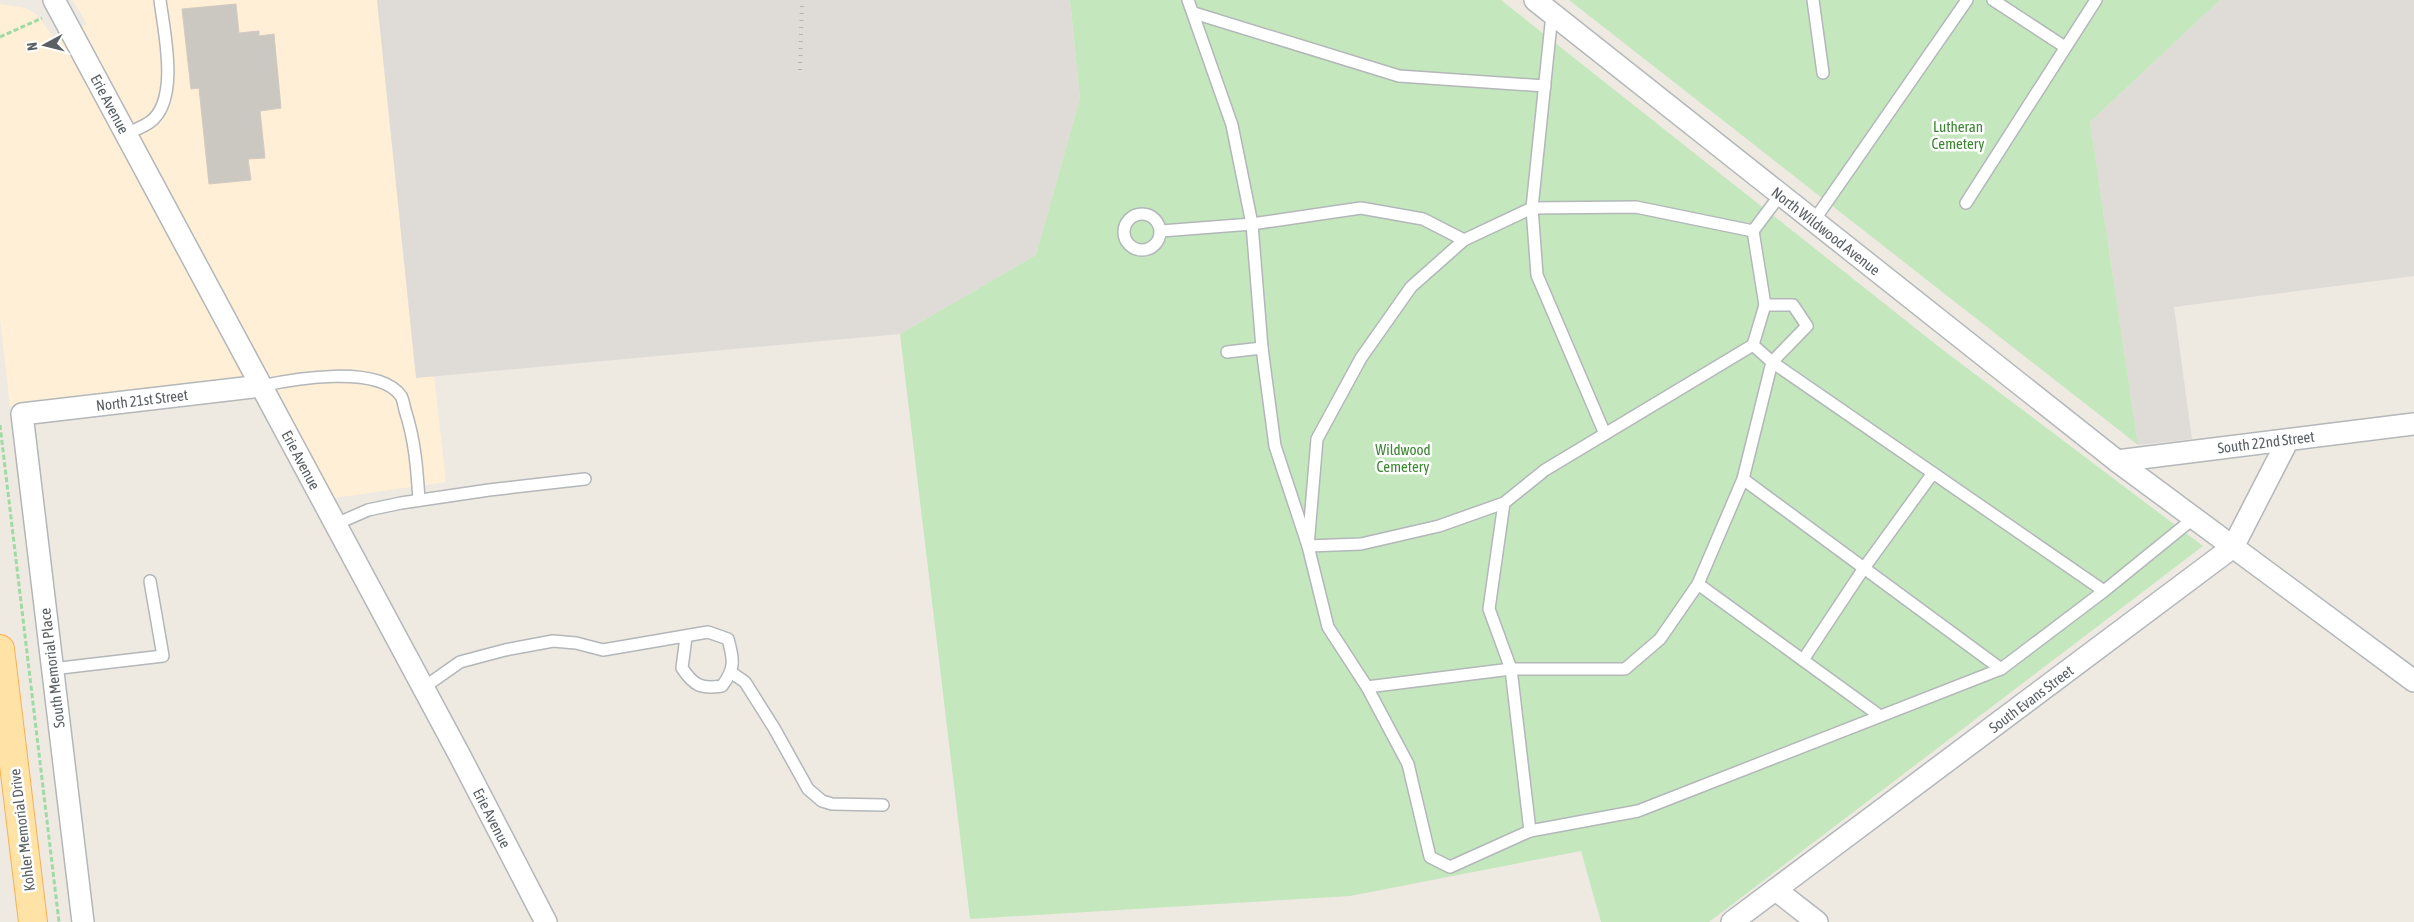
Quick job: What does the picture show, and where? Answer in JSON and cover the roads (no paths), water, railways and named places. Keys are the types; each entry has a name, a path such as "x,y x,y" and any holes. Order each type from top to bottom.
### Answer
{"main road":[{"name":"Kohler Memorial Drive","path":"0,649 33,922"}],"street":[{"name":"Erie Avenue","path":"54,0 336,524 546,922"},
{"name":"North Wildwood Avenue","path":"1541,4 1813,222 2117,461 2414,681"},
{"name":"North 21st Street","path":"22,414 261,386"},
{"name":"South Memorial Place","path":"22,414 83,922"},
{"name":"South 22nd Street","path":"2117,461 2414,424"},
{"name":"South Evans Street","path":"1732,922 2232,547 2288,440"},
{"path":"1776,890 1817,922"}],"lane":[{"path":"126,134 151,121 162,107 168,91 160,0"},
{"path":"1188,0 1194,12 1232,125 1252,224 1262,348 1275,446 1308,546 1328,627 1367,687 1408,764 1430,857 1450,867 1530,831 1638,811 2001,669 2104,591 2194,518"},
{"path":"1813,0 1823,73"},
{"path":"1813,222 1968,0"},
{"path":"1992,0 2064,47"},
{"path":"1966,203 2064,47 2096,0"},
{"path":"1541,4 1545,86 1532,208 1537,275 1606,434"},
{"path":"1194,12 1399,76 1545,86"},
{"path":"1308,546 1370,542 1439,526 1504,503 1545,470 1753,345 1765,305 1753,231 1780,195"},
{"path":"1308,546 1316,439 1361,358 1411,287 1464,240 1532,208 1636,207 1753,231"},
{"path":"1161,231 1252,224 1361,208 1422,219 1464,240"},
{"path":"1367,687 1511,669 1625,669 1660,639 1698,584 1743,479 1772,362 1808,326 1793,305 1765,305"},
{"path":"1753,345 1772,362 2104,591"},
{"path":"1227,352 1262,348"},
{"path":"261,386 293,379 316,377 360,377 383,382 401,396 414,436 420,500"},
{"path":"1803,660 1864,568 1933,473"},
{"path":"336,524 368,510 420,500 585,479"},
{"path":"1743,479 2001,669"},
{"path":"1504,503 1489,609 1511,669 1530,831"},
{"path":"52,669 163,656 150,580"},
{"path":"1698,584 1880,716"},
{"path":"423,688 460,662 505,650 553,642 576,643 603,650 708,632 728,639 732,652 732,673 722,686 706,688 691,681 682,668 686,637"},
{"path":"732,673 745,682 774,728 808,789 822,801 832,804 884,805"}],"railway":[{"path":"800,70 802,0"}],"park label":[{"name":"Lutheran Cemetery","path":"1958,134"},
{"name":"Wildwood Cemetery","path":"1403,458"}]}
